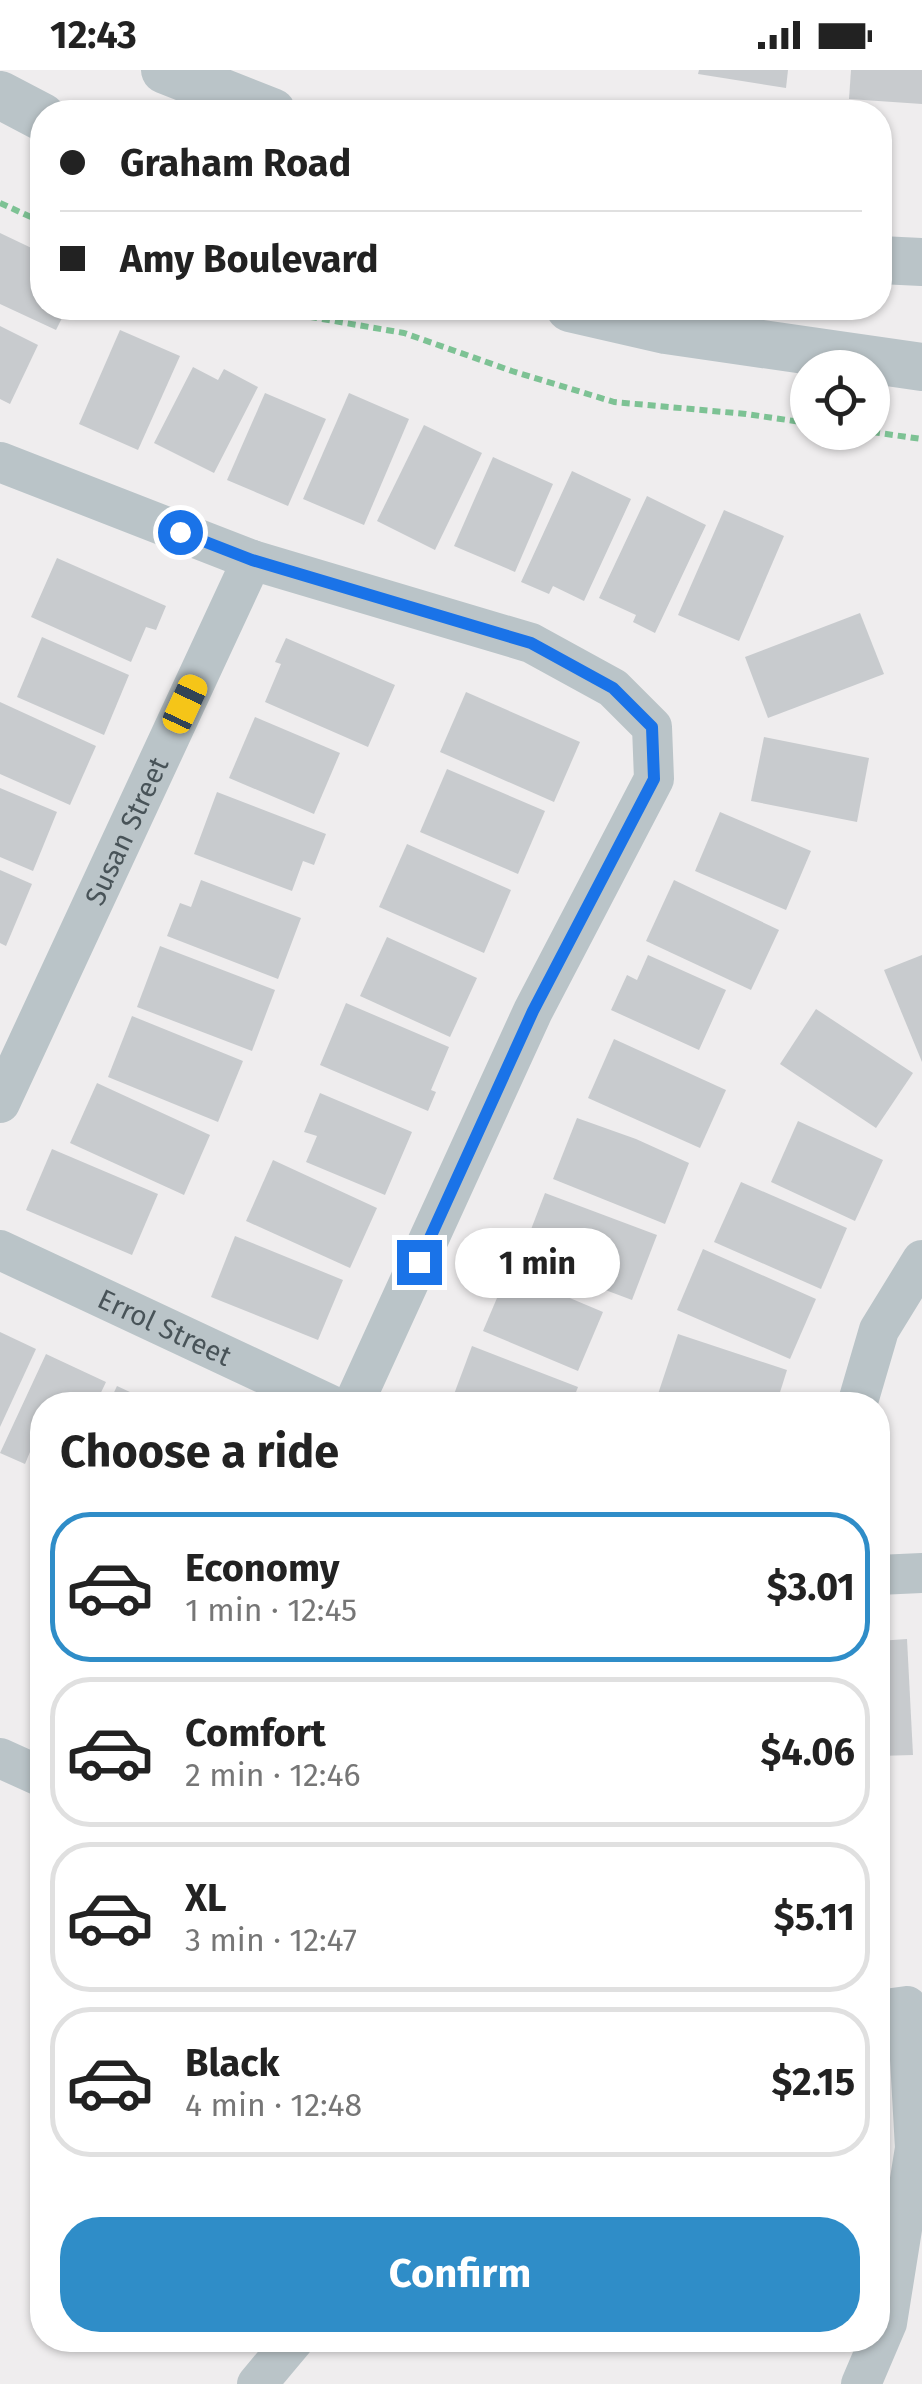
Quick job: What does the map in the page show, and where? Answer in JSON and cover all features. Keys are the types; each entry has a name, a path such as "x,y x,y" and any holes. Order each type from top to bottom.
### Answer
{"street":[{"path":"165,70 241,100"},
{"path":"0,94 30,110"},
{"path":"892,261 922,262"},
{"path":"622,320 666,330 922,367"},
{"path":"0,462 252,560 531,643 613,688 652,727 654,779 533,1011 359,1392"},
{"name":"Susan Street","path":"0,1102 252,560"},
{"name":"Errol Street","path":"0,1250 303,1392"},
{"path":"862,1392 879,1330 922,1260"},
{"path":"890,1574 922,1573"},
{"path":"0,1758 30,1772"},
{"path":"890,2305 915,2148 892,2008"},
{"path":"257,2384 284,2352"},
{"path":"862,2384 875,2352"}],"path":[{"path":"0,203 30,217"},
{"path":"328,320 404,333 614,402 790,420"},
{"path":"890,435 922,439"}],"building":[{"path":"699,70 788,70 786,88 698,74"},
{"path":"851,70 922,70 922,104 849,99"},
{"path":"0,233 30,247 30,318 0,304"},
{"path":"34,320 61,320 56,330"},
{"path":"0,326 38,345 10,404 0,399"},
{"path":"120,330 180,356 138,450 79,424"},
{"path":"193,367 218,380 224,369 258,387 214,473 154,443"},
{"path":"265,393 326,419 288,506 227,480"},
{"path":"349,393 409,419 364,525 303,499"},
{"path":"424,425 482,453 435,550 377,521"},
{"path":"493,457 553,484 515,572 454,546"},
{"path":"572,471 631,499 584,601 553,586 549,594 521,582"},
{"path":"647,496 706,525 655,633 633,622 636,615 599,598"},
{"path":"724,510 784,536 739,641 678,615"},
{"path":"57,558 166,606 156,630 146,627 131,662 31,617"},
{"path":"860,613 884,674 768,718 745,657"},
{"path":"42,637 129,675 104,735 17,697"},
{"path":"286,638 395,685 368,747 265,702 281,664 275,662"},
{"path":"466,692 580,742 554,802 440,752"},
{"path":"0,702 96,746 70,805 0,774"},
{"path":"255,717 340,753 314,814 229,778"},
{"path":"764,737 869,758 857,822 751,801"},
{"path":"447,769 545,811 518,874 420,832"},
{"path":"0,788 57,812 33,871 0,857"},
{"path":"217,792 326,834 314,865 303,861 292,891 194,854"},
{"path":"720,812 811,851 786,910 695,871"},
{"path":"407,844 511,890 484,953 379,907"},
{"path":"0,870 32,884 6,946 0,943"},
{"path":"201,880 301,918 278,979 167,936 180,903 191,907"},
{"path":"674,880 779,930 751,990 646,941"},
{"path":"387,937 477,978 450,1037 360,996"},
{"path":"160,946 275,990 252,1051 137,1007"},
{"path":"648,955 726,990 699,1050 611,1010 627,975 637,980"},
{"path":"922,955 922,1062 884,970"},
{"path":"346,1003 449,1047 431,1090 436,1092 428,1111 320,1065"},
{"path":"816,1009 913,1073 876,1128 780,1064"},
{"path":"132,1016 243,1061 218,1122 108,1077"},
{"path":"614,1039 726,1090 700,1148 588,1098"},
{"path":"97,1083 210,1135 184,1195 70,1143"},
{"path":"320,1093 412,1132 385,1195 306,1162 317,1136 304,1132"},
{"path":"577,1118 689,1163 665,1224 553,1179"},
{"path":"798,1121 883,1160 855,1221 771,1182"},
{"path":"52,1149 158,1194 132,1255 26,1210"},
{"path":"273,1160 377,1208 350,1268 246,1221"},
{"path":"741,1182 847,1228 821,1289 714,1242"},
{"path":"545,1193 657,1235 632,1300 520,1258"},
{"path":"235,1236 343,1280 318,1340 211,1297"},
{"path":"703,1249 816,1299 790,1359 677,1310"},
{"path":"508,1272 603,1312 578,1371 483,1331"},
{"path":"0,1332 36,1349 0,1427"},
{"path":"678,1334 787,1370 780,1392 659,1392"},
{"path":"472,1346 578,1387 576,1392 455,1392"},
{"path":"46,1354 106,1382 101,1392 30,1392 30,1452 25,1464 0,1453"},
{"path":"907,1639 913,1755 890,1756 890,1640"}],"route":[{"path":"180,532 252,560 531,643 613,688 652,727 654,779 533,1011 419,1262"}]}
